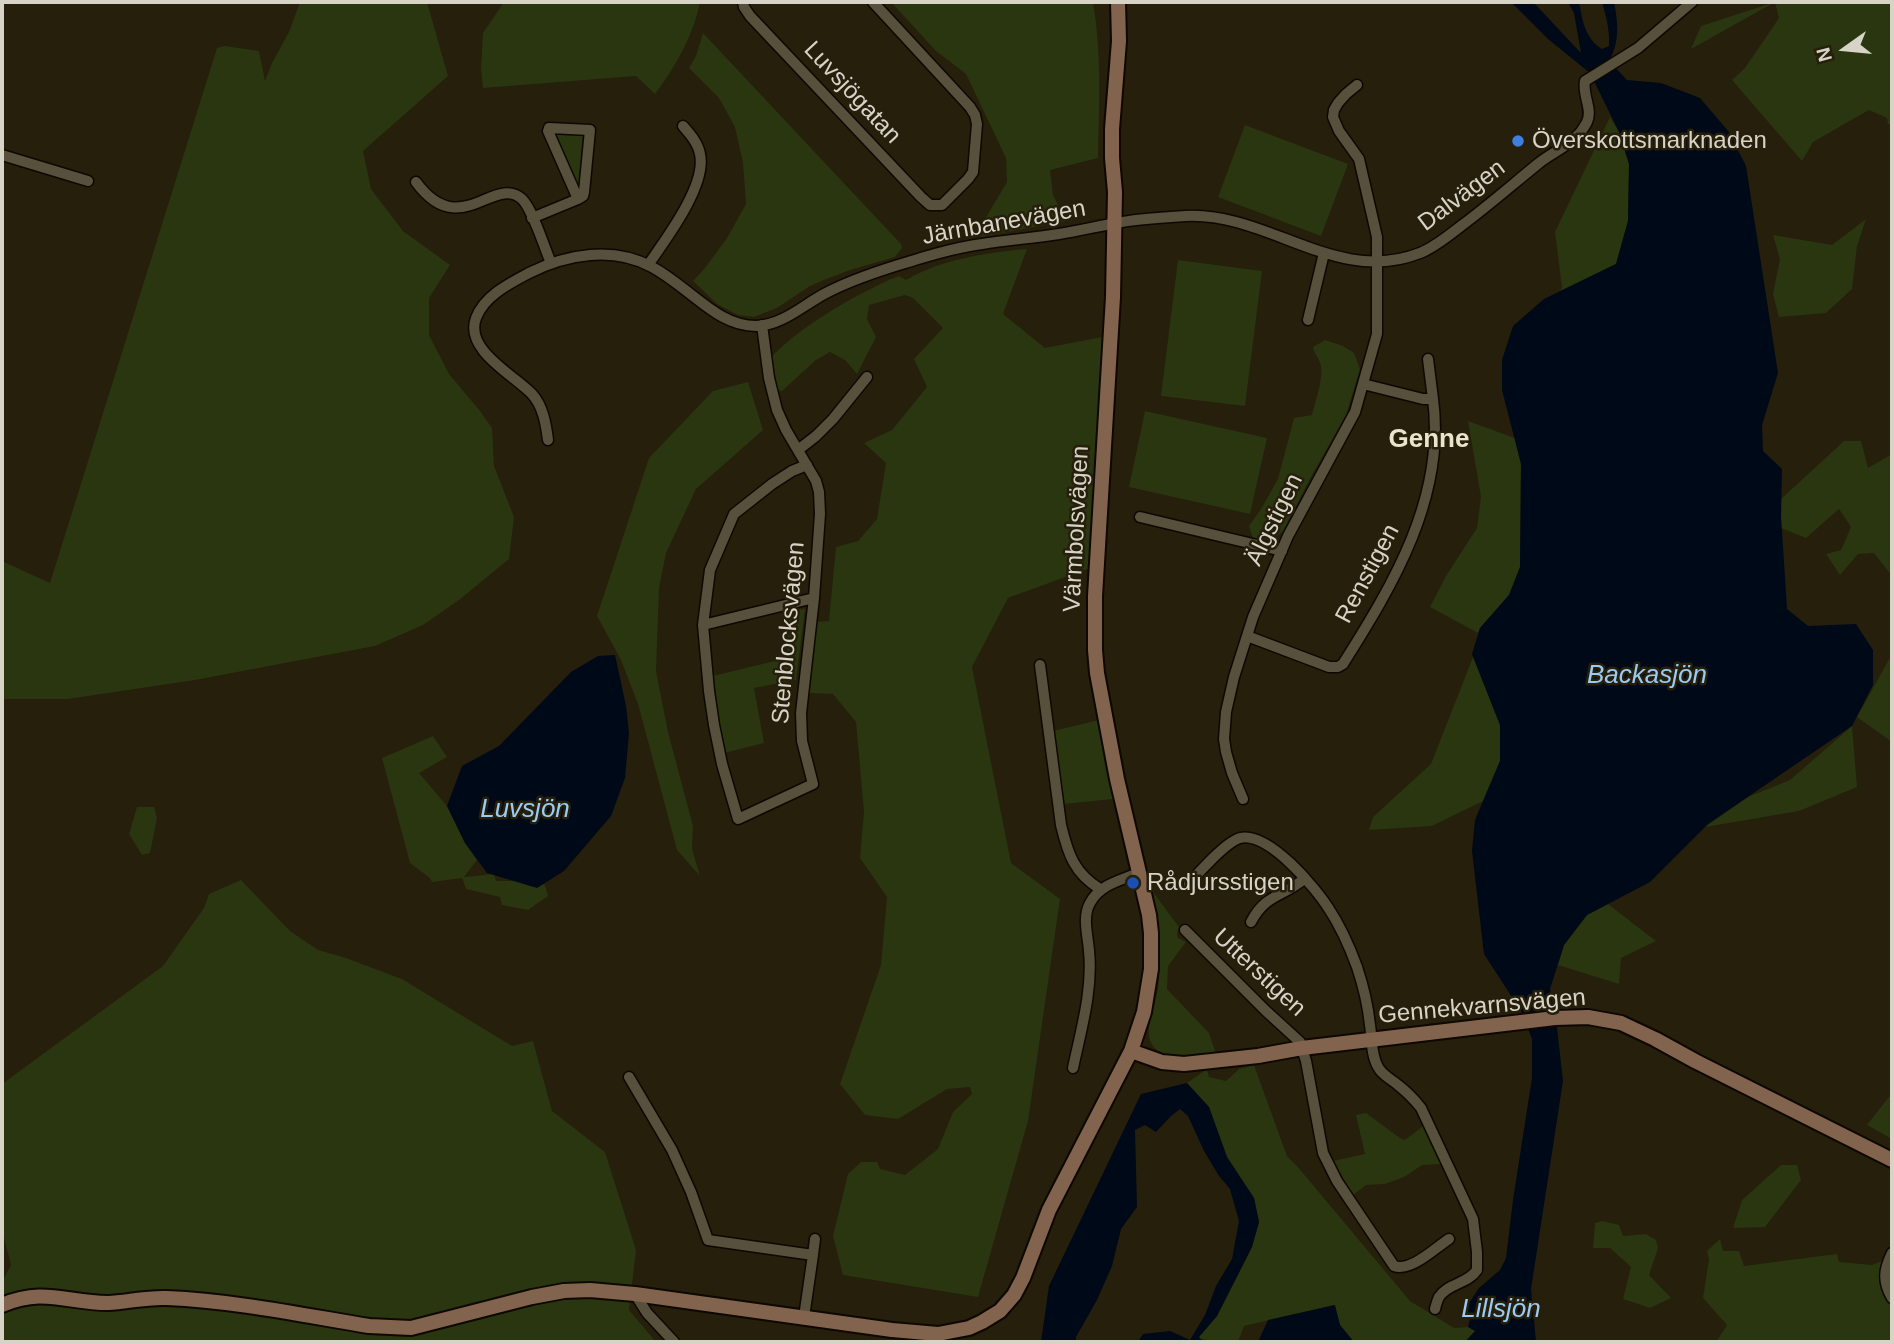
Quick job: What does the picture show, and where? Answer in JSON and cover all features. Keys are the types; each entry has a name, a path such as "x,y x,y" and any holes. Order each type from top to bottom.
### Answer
{"street":[{"name":"Luvsjögatan","path":"743,2 750,16 921,197 930,205 938,205 948,200 973,172 975,116 970,107 873,2"},
{"name":"Värmbolsvägen","path":"2,1305 40,1296 106,1303 158,1298 254,1308 369,1326 411,1328 554,1293 590,1290 938,1334 970,1328 1000,1311 1014,1295 1049,1210 1131,1051 1144,1012 1151,969 1150,924 1112,756 1095,650 1095,596 1112,310 1115,192 1112,129 1119,41 1118,2"},
{"name":"Dalvägen","path":"1114,224 1189,216 1220,217 1345,260 1404,258 1432,247 1579,134 1589,114 1585,81 1638,48 1692,2"},
{"path":"1357,85 1338,103 1333,117 1339,131 1359,159 1377,237 1377,261"},
{"path":"648,265 681,213 699,177 701,165 698,147 683,126"},
{"path":"533,218 578,200 584,192 590,130 549,128 578,200"},
{"path":"2,155 88,181"},
{"path":"416,182 424,193 452,208 461,208 497,195 510,194 519,197 533,218 551,263"},
{"name":"Järnbanevägen","path":"762,325 785,317 828,292 894,266 981,244 1114,224"},
{"path":"1308,320 1324,253"},
{"path":"548,440 544,415 533,395 490,358 478,341 474,329 482,306 515,280 551,263 570,258 597,254 613,255 648,265 727,320 746,326 762,325"},
{"name":"Älgstigen","path":"1243,799 1226,752 1224,726 1231,687 1253,617 1282,551 1304,504 1355,412 1377,334 1377,261"},
{"name":"Stenblocksvägen","path":"762,325 769,377 777,410 816,481 820,501 814,598 801,713 802,741 813,784 738,819 713,725 703,625 710,570 734,514 772,484 807,465"},
{"name":"Renstigen","path":"1247,636 1329,667 1343,664 1389,587 1420,519 1429,485 1436,433 1428,359"},
{"path":"797,450 833,419 867,377"},
{"path":"1363,384 1433,399"},
{"path":"1140,517 1282,551"},
{"path":"703,625 814,598"},
{"path":"1040,665 1066,846 1083,877 1100,888"},
{"path":"1189,884 1234,841 1248,837 1264,844 1289,862 1329,909 1358,968 1378,1068 1421,1108 1473,1219 1478,1252 1477,1270 1469,1278 1446,1290 1439,1297 1435,1309"},
{"path":"1073,1068 1090,967 1087,912 1089,904 1100,888 1138,873"},
{"path":"1251,922 1264,903 1305,878"},
{"name":"Utterstigen","path":"1185,930 1266,1011 1298,1038 1302,1048"},
{"name":"Gennekvarnsvägen","path":"1131,1051 1162,1062 1184,1064 1555,1018 1588,1017 1621,1023 1892,1160"},
{"path":"1302,1048 1323,1153 1333,1173 1394,1266 1401,1269 1410,1265 1449,1238"},
{"path":"628,1077 672,1150 708,1240 813,1255"},
{"path":"804,1317 815,1239"},
{"path":"1892,1253 1884,1276 1892,1298"},
{"path":"635,1294 647,1313 674,1342"}],"green space":[{"path":"300,2 427,2 448,76 363,151 371,189 403,231 450,265 429,298 429,335 449,374 492,428 494,466 514,517 509,559 423,625 375,646 195,680 68,699 2,699 2,561 50,583 217,48 225,46 259,51 265,81"},
{"path":"504,2 700,2 683,50 655,94 636,76 483,88 483,33"},
{"path":"891,2 1093,2 1099,60 1098,158 1050,170 1053,195 1066,221 981,237 979,229 1007,182 1006,158 966,74 936,51"},
{"path":"1775,2 1892,2 1892,125 1888,124 1887,118 1869,110 1813,142 1802,161 1732,80 1745,68 1779,18"},
{"path":"1775,2 1691,49 1701,26"},
{"path":"703,33 901,244 902,248 895,257 824,280 777,308 754,317 738,315 717,304 693,281 727,238 746,204 743,163 735,127 719,98 689,68"},
{"path":"1610,117 1619,132 1629,164 1628,221 1616,264 1560,291 1562,288 1555,232"},
{"path":"1245,125 1348,164 1321,236 1218,197"},
{"path":"557,132 583,134 579,188 555,135"},
{"path":"1866,219 1857,246 1852,289 1826,313 1779,317 1773,294 1780,259 1773,235 1832,245"},
{"path":"1027,249 1003,314 1045,348 1102,337 1101,382 1090,568 1008,598 972,667 1011,863 1060,899 1028,1121 978,1297 843,1275 833,1236 848,1174 861,1162 877,1162 880,1169 905,1175 938,1149 953,1112 972,1094 970,1087 947,1089 898,1119 865,1115 840,1084 881,965 887,897 860,858 864,812 856,722 833,694 809,693 816,622 829,621 836,547 858,541 877,519 886,463 864,443 892,430 927,387 914,359 943,328 913,298 905,295 869,305 867,319 876,337 857,374 845,360 830,352 816,360 782,391 777,390 772,356 828,313 891,279 899,276 906,280 934,267 964,258"},
{"path":"1178,260 1262,271 1245,406 1161,396"},
{"path":"1325,340 1354,353 1360,369 1346,415 1283,531 1274,539 1253,538 1249,526 1278,479 1294,418 1312,415 1321,374 1320,363 1313,347"},
{"path":"748,382 763,430 696,489 666,553 659,588 656,671 668,732 693,826 692,849 700,876 677,850 638,704 621,660 597,616 649,458 713,391"},
{"path":"1145,411 1267,438 1250,514 1129,487"},
{"path":"1468,421 1515,438 1521,464 1520,567 1509,595 1478,633 1430,607 1477,528 1481,497"},
{"path":"1844,441 1861,441 1868,468 1892,454 1892,576 1874,553 1858,554 1840,575 1826,554 1841,550 1851,527 1839,509 1806,538 1781,528 1781,499"},
{"path":"805,609 796,680 754,688 764,743 724,753 713,676 787,658 788,611"},
{"path":"1892,654 1892,742 1857,717"},
{"path":"1473,657 1500,725 1500,761 1483,801 1432,826 1369,830 1373,817 1431,764"},
{"path":"1099,720 1113,799 1064,804 1053,731"},
{"path":"1852,726 1857,787 1799,811 1705,827 1748,797 1790,780"},
{"path":"433,736 447,757 419,773 447,806 465,843 477,860 464,877 494,874 496,881 512,881 527,877 545,885 548,896 528,910 502,905 500,897 466,889 462,878 432,882 410,863 382,758"},
{"path":"137,807 154,807 157,818 150,853 142,855 129,834"},
{"path":"241,880 290,931 318,950 402,979 512,1046 533,1041 552,1111 605,1152 636,1250 629,1310 656,1342 2,1342 2,1282 11,1265 2,1230 2,1084 163,966 204,908 209,894"},
{"path":"1153,892 1179,927 1178,938 1186,942 1168,966 1167,989 1209,1033 1216,1054 1172,1056 1154,1047 1150,1039 1149,1026 1158,989 1160,965"},
{"path":"1608,904 1656,941 1621,958 1619,984 1558,965 1564,945 1587,915"},
{"path":"1254,1065 1287,1156 1410,1301 1454,1328 1468,1327 1476,1330 1465,1342 1354,1342 1340,1325 1334,1305 1244,1326 1238,1342 1216,1342 1198,1338 1217,1316 1252,1247 1259,1222 1254,1198 1227,1157 1209,1107 1187,1083 1207,1069 1209,1077 1226,1081 1239,1069"},
{"path":"1892,1093 1892,1139 1867,1125"},
{"path":"1366,1113 1405,1140 1426,1124 1441,1164 1422,1165 1404,1177 1385,1184 1366,1185 1353,1195 1333,1161 1365,1154 1356,1115"},
{"path":"1781,1165 1797,1165 1801,1180 1765,1227 1733,1228 1742,1200"},
{"path":"1602,1221 1619,1225 1623,1236 1646,1234 1656,1240 1658,1248 1649,1275 1671,1298 1650,1308 1623,1299 1631,1267 1610,1248 1593,1248 1595,1223"},
{"path":"1720,1239 1723,1251 1739,1251 1744,1266 1837,1254 1839,1262 1872,1265 1892,1257 1892,1342 1716,1342 1727,1325 1703,1298 1709,1259 1707,1251"}],"water":[{"name":"Backasjön","path":"1511,2 1533,2 1581,53 1574,13 1568,2 1579,2 1588,34 1602,49 1609,46 1609,40 1602,2 1614,2 1617,32 1609,61 1627,80 1661,83 1700,98 1729,132 1746,166 1778,373 1762,425 1763,451 1782,469 1781,516 1787,609 1808,626 1856,624 1873,650 1873,685 1852,726 1708,824 1650,882 1587,915 1564,945 1550,989 1563,1081 1531,1289 1536,1342 1465,1342 1475,1331 1468,1327 1470,1319 1464,1311 1479,1288 1500,1270 1506,1258 1532,1078 1532,1039 1521,1011 1484,954 1472,851 1475,820 1500,761 1500,725 1472,654 1480,628 1509,595 1520,567 1521,464 1502,390 1502,360 1513,326 1544,299 1616,264 1628,221 1629,164 1619,132 1590,73 1548,39"},
{"name":"Luvsjön","path":"615,655 629,733 625,778 611,816 564,871 537,888 487,873 465,843 447,806 462,766 499,746 571,672 598,656"},
{"path":"1187,1083 1209,1107 1227,1157 1254,1198 1259,1222 1252,1247 1217,1316 1199,1337 1203,1342 1138,1342 1143,1334 1170,1331 1190,1340 1232,1259 1239,1221 1230,1189 1204,1151 1188,1116 1180,1109 1156,1132 1145,1125 1135,1130 1137,1207 1121,1229 1112,1266 1076,1337 1076,1342 1041,1342 1049,1286 1141,1094"},
{"path":"1335,1305 1340,1325 1354,1342 1258,1342 1268,1320"}],"place":[{"name":"Överskottsmarknaden","path":"1518,141"},
{"name":"Rådjursstigen","path":"1133,883"}],"district":[{"name":"Genne","path":"1429,440"}],"water label":[{"name":"Lillsjön","path":"1501,1310"}]}
